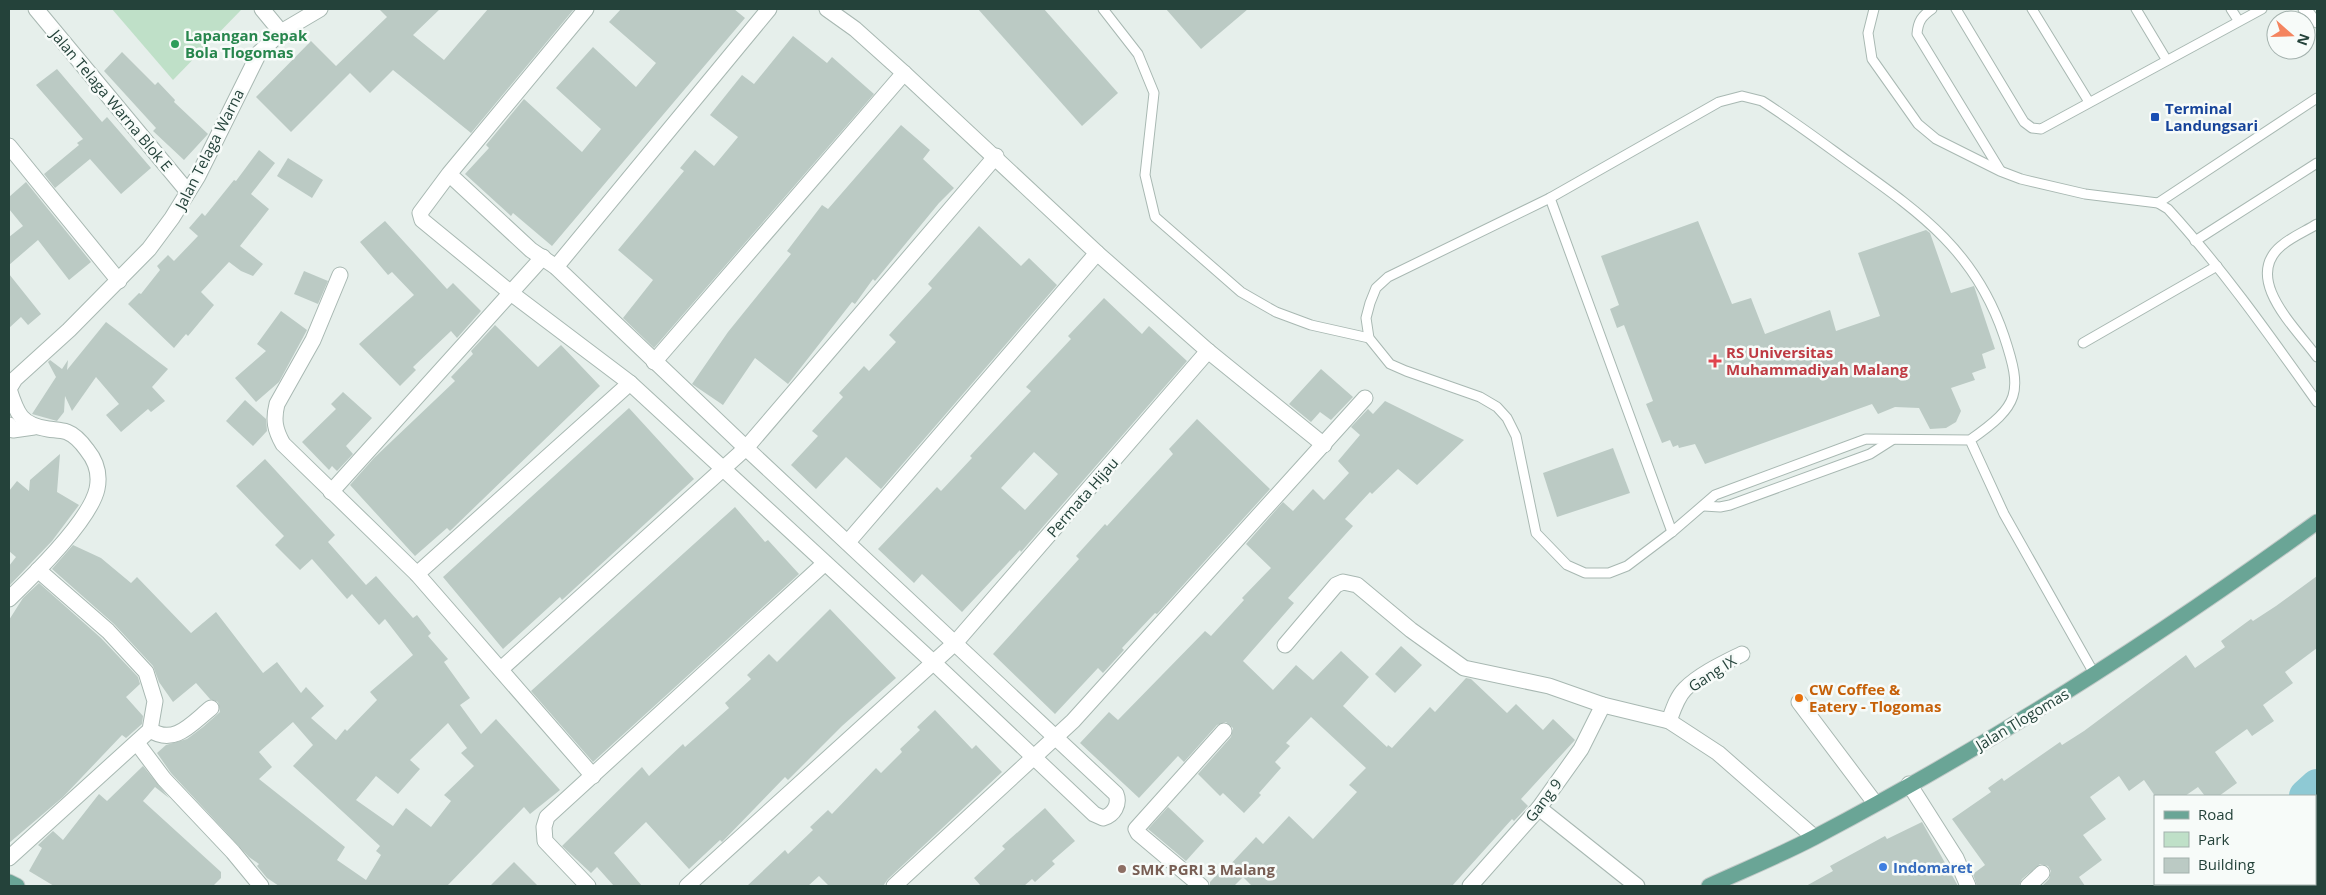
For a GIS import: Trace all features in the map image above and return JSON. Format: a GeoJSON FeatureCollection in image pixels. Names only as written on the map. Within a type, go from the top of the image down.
{"type":"FeatureCollection","features":[{"type":"Feature","properties":{"kind":"main road","name":"Jalan Tlogomas"},"geometry":{"type":"LineString","coordinates":[[1709,886],[1814,837],[1909,784],[2095,675],[2237,580],[2317,522]]}},
{"type":"Feature","properties":{"kind":"main road"},"geometry":{"type":"LineString","coordinates":[[9,882],[18,886]]}},
{"type":"Feature","properties":{"kind":"street","name":"Jalan Telaga Warna Blok E"},"geometry":{"type":"LineString","coordinates":[[36,9],[188,192]]}},
{"type":"Feature","properties":{"kind":"street"},"geometry":{"type":"LineString","coordinates":[[262,9],[281,32]]}},
{"type":"Feature","properties":{"kind":"street","name":"Jalan Telaga Warna"},"geometry":{"type":"LineString","coordinates":[[10,383],[35,363],[119,280],[162,234],[216,141],[250,68],[259,53],[281,32],[320,9]]}},
{"type":"Feature","properties":{"kind":"street"},"geometry":{"type":"LineString","coordinates":[[449,174],[532,250],[556,267],[654,362],[956,642],[1116,794],[1118,802],[1113,811],[1103,818],[1094,814],[934,663],[630,383],[511,294],[422,220],[420,213],[424,206],[449,174],[586,9]]}},
{"type":"Feature","properties":{"kind":"street"},"geometry":{"type":"LineString","coordinates":[[556,267],[769,9]]}},
{"type":"Feature","properties":{"kind":"street"},"geometry":{"type":"LineString","coordinates":[[827,9],[855,29],[996,156],[1097,253],[1208,351],[1324,445]]}},
{"type":"Feature","properties":{"kind":"street"},"geometry":{"type":"LineString","coordinates":[[654,362],[904,73]]}},
{"type":"Feature","properties":{"kind":"street"},"geometry":{"type":"LineString","coordinates":[[9,146],[119,280]]}},
{"type":"Feature","properties":{"kind":"street"},"geometry":{"type":"LineString","coordinates":[[500,669],[725,469],[746,448],[996,156]]}},
{"type":"Feature","properties":{"kind":"street"},"geometry":{"type":"LineString","coordinates":[[848,542],[1097,253]]}},
{"type":"Feature","properties":{"kind":"street"},"geometry":{"type":"LineString","coordinates":[[331,492],[543,257]]}},
{"type":"Feature","properties":{"kind":"street"},"geometry":{"type":"LineString","coordinates":[[340,275],[313,340],[277,404],[274,426],[283,444],[417,574],[592,776]]}},
{"type":"Feature","properties":{"kind":"street","name":"Permata Hijau"},"geometry":{"type":"LineString","coordinates":[[687,886],[956,642],[1208,351]]}},
{"type":"Feature","properties":{"kind":"street"},"geometry":{"type":"LineString","coordinates":[[10,383],[14,403],[24,422],[34,427]]}},
{"type":"Feature","properties":{"kind":"street"},"geometry":{"type":"LineString","coordinates":[[417,574],[630,383]]}},
{"type":"Feature","properties":{"kind":"street"},"geometry":{"type":"LineString","coordinates":[[894,886],[1056,738],[1365,398]]}},
{"type":"Feature","properties":{"kind":"street"},"geometry":{"type":"LineString","coordinates":[[9,599],[38,570],[90,505],[98,487],[98,476],[94,460],[78,440],[67,432],[34,427],[10,428]]}},
{"type":"Feature","properties":{"kind":"street"},"geometry":{"type":"LineString","coordinates":[[588,886],[545,841],[544,827],[548,817],[825,564]]}},
{"type":"Feature","properties":{"kind":"street"},"geometry":{"type":"LineString","coordinates":[[9,858],[150,730],[155,701],[146,672],[108,632],[38,570]]}},
{"type":"Feature","properties":{"kind":"street"},"geometry":{"type":"LineString","coordinates":[[1285,645],[1336,585],[1349,582],[1357,586],[1411,630],[1464,668],[1549,686],[1603,705],[1669,720],[1718,753],[1814,837]]}},
{"type":"Feature","properties":{"kind":"street","name":"Gang IX"},"geometry":{"type":"LineString","coordinates":[[1669,720],[1685,689],[1742,654]]}},
{"type":"Feature","properties":{"kind":"street"},"geometry":{"type":"LineString","coordinates":[[1799,702],[1876,803]]}},
{"type":"Feature","properties":{"kind":"street","name":"Gang 9"},"geometry":{"type":"LineString","coordinates":[[1470,886],[1539,808],[1581,749],[1603,705]]}},
{"type":"Feature","properties":{"kind":"street"},"geometry":{"type":"LineString","coordinates":[[150,730],[163,736],[172,737],[180,734],[211,708]]}},
{"type":"Feature","properties":{"kind":"street"},"geometry":{"type":"LineString","coordinates":[[1201,886],[1138,833],[1136,829],[1224,731]]}},
{"type":"Feature","properties":{"kind":"street"},"geometry":{"type":"LineString","coordinates":[[137,743],[164,779],[233,852],[261,886]]}},
{"type":"Feature","properties":{"kind":"street"},"geometry":{"type":"LineString","coordinates":[[1909,784],[1956,858],[1968,886]]}},
{"type":"Feature","properties":{"kind":"street"},"geometry":{"type":"LineString","coordinates":[[1539,808],[1637,886]]}},
{"type":"Feature","properties":{"kind":"street"},"geometry":{"type":"LineString","coordinates":[[2028,886],[2042,873]]}},
{"type":"Feature","properties":{"kind":"lane"},"geometry":{"type":"LineString","coordinates":[[1103,9],[1138,54],[1154,93],[1145,175],[1155,217],[1241,292],[1276,312],[1311,325],[1369,338]]}},
{"type":"Feature","properties":{"kind":"lane"},"geometry":{"type":"LineString","coordinates":[[1874,9],[1868,33],[1872,59],[1918,124],[1936,139],[2000,171],[2021,179],[2085,194],[2158,203],[2168,209],[2217,266],[2317,402]]}},
{"type":"Feature","properties":{"kind":"lane"},"geometry":{"type":"LineString","coordinates":[[1932,9],[1924,14],[1918,23],[1917,34],[2000,171]]}},
{"type":"Feature","properties":{"kind":"lane"},"geometry":{"type":"LineString","coordinates":[[1956,9],[2024,122],[2032,128],[2041,129],[2166,59],[2262,9]]}},
{"type":"Feature","properties":{"kind":"lane"},"geometry":{"type":"LineString","coordinates":[[2032,9],[2089,102]]}},
{"type":"Feature","properties":{"kind":"lane"},"geometry":{"type":"LineString","coordinates":[[2136,9],[2166,59]]}},
{"type":"Feature","properties":{"kind":"lane"},"geometry":{"type":"LineString","coordinates":[[2231,9],[2238,20]]}},
{"type":"Feature","properties":{"kind":"lane"},"geometry":{"type":"LineString","coordinates":[[1742,96],[1762,100],[1918,211],[1970,266],[1994,306],[2014,368],[2016,380],[2013,395],[2007,408],[1995,423],[1970,440],[1892,440],[1876,437],[1866,439],[1715,495],[1672,532],[1627,566],[1609,573],[1585,573],[1568,565],[1536,533],[1516,436],[1507,418],[1497,406],[1480,397],[1406,372],[1390,364],[1369,338],[1366,318],[1370,303],[1376,288],[1388,277],[1550,198],[1719,102],[1742,96]]}},
{"type":"Feature","properties":{"kind":"lane"},"geometry":{"type":"LineString","coordinates":[[2158,203],[2317,98]]}},
{"type":"Feature","properties":{"kind":"lane"},"geometry":{"type":"LineString","coordinates":[[2195,240],[2317,163]]}},
{"type":"Feature","properties":{"kind":"lane"},"geometry":{"type":"LineString","coordinates":[[1550,198],[1672,532]]}},
{"type":"Feature","properties":{"kind":"lane"},"geometry":{"type":"LineString","coordinates":[[2317,224],[2280,246],[2268,266],[2266,275],[2271,295],[2317,357]]}},
{"type":"Feature","properties":{"kind":"lane"},"geometry":{"type":"LineString","coordinates":[[2083,343],[2217,266]]}},
{"type":"Feature","properties":{"kind":"lane"},"geometry":{"type":"LineString","coordinates":[[1704,506],[1720,507],[1730,505],[1870,454],[1892,440]]}},
{"type":"Feature","properties":{"kind":"lane"},"geometry":{"type":"LineString","coordinates":[[1970,440],[2004,514],[2095,675]]}},
{"type":"Feature","properties":{"kind":"green space","name":"Lapangan Sepak Bola Tlogomas"},"geometry":{"type":"Polygon","coordinates":[[[112,9],[242,9],[173,80],[112,9]]]}},
{"type":"Feature","properties":{"kind":"green space"},"geometry":{"type":"Polygon","coordinates":[[[2317,826],[2317,886],[2287,886],[2316,885],[2317,826]]]}},
{"type":"Feature","properties":{"kind":"building"},"geometry":{"type":"Polygon","coordinates":[[[379,9],[440,9],[413,35],[444,60],[488,9],[574,9],[471,133],[393,70],[370,93],[350,73],[291,132],[256,97],[311,41],[336,66],[387,17],[379,9]]]}},
{"type":"Feature","properties":{"kind":"building"},"geometry":{"type":"Polygon","coordinates":[[[621,9],[734,9],[745,18],[552,246],[513,213],[511,216],[465,174],[489,148],[486,145],[524,99],[582,152],[601,129],[556,88],[593,47],[636,87],[656,63],[609,22],[621,9]]]}},
{"type":"Feature","properties":{"kind":"building"},"geometry":{"type":"Polygon","coordinates":[[[978,9],[1044,9],[1118,93],[1082,126],[978,9]]]}},
{"type":"Feature","properties":{"kind":"building"},"geometry":{"type":"Polygon","coordinates":[[[1166,9],[1248,9],[1201,49],[1166,9]]]}},
{"type":"Feature","properties":{"kind":"building"},"geometry":{"type":"Polygon","coordinates":[[[793,36],[827,63],[832,57],[874,94],[654,348],[623,318],[653,280],[618,250],[684,171],[680,168],[695,150],[714,166],[738,137],[710,115],[742,75],[754,84],[793,36]]]}},
{"type":"Feature","properties":{"kind":"building"},"geometry":{"type":"Polygon","coordinates":[[[122,52],[155,85],[158,82],[175,100],[174,102],[208,134],[184,160],[153,131],[156,128],[104,71],[122,52]]]}},
{"type":"Feature","properties":{"kind":"building"},"geometry":{"type":"Polygon","coordinates":[[[57,69],[102,122],[107,117],[151,168],[121,194],[90,159],[55,188],[44,174],[79,145],[77,143],[83,139],[36,85],[57,69]]]}},
{"type":"Feature","properties":{"kind":"building"},"geometry":{"type":"Polygon","coordinates":[[[901,125],[930,150],[923,159],[954,188],[939,203],[875,281],[873,279],[855,304],[852,302],[788,384],[755,358],[723,405],[692,384],[728,332],[791,254],[787,251],[822,205],[828,209],[901,125]]]}},
{"type":"Feature","properties":{"kind":"building"},"geometry":{"type":"Polygon","coordinates":[[[259,150],[275,163],[251,194],[269,209],[240,246],[263,264],[253,276],[241,271],[229,262],[201,292],[214,305],[188,336],[186,334],[174,348],[128,304],[139,293],[141,294],[160,270],[157,266],[168,255],[174,261],[198,236],[189,228],[202,213],[205,216],[234,180],[236,181],[259,150]]]}},
{"type":"Feature","properties":{"kind":"building"},"geometry":{"type":"Polygon","coordinates":[[[288,158],[323,180],[312,198],[277,176],[288,158]]]}},
{"type":"Feature","properties":{"kind":"building"},"geometry":{"type":"Polygon","coordinates":[[[26,182],[91,262],[69,280],[38,240],[9,265],[9,237],[23,226],[9,209],[9,197],[26,182]]]}},
{"type":"Feature","properties":{"kind":"building"},"geometry":{"type":"Polygon","coordinates":[[[385,221],[447,289],[453,283],[481,311],[457,338],[451,331],[413,367],[416,370],[400,386],[359,344],[414,295],[392,272],[388,275],[360,242],[385,221]]]}},
{"type":"Feature","properties":{"kind":"building"},"geometry":{"type":"Polygon","coordinates":[[[1698,221],[1732,304],[1751,298],[1765,334],[1830,310],[1836,331],[1880,316],[1858,253],[1926,230],[1930,233],[1951,293],[1974,286],[1995,349],[1982,354],[1986,368],[1972,373],[1975,380],[1951,388],[1961,411],[1956,422],[1946,428],[1930,429],[1919,408],[1895,407],[1878,414],[1872,404],[1705,464],[1695,444],[1679,448],[1678,445],[1673,447],[1670,440],[1662,443],[1646,404],[1653,401],[1624,325],[1617,328],[1610,309],[1619,305],[1601,256],[1698,221]]]}},
{"type":"Feature","properties":{"kind":"building"},"geometry":{"type":"Polygon","coordinates":[[[979,226],[1021,266],[1029,258],[1057,285],[881,489],[846,457],[816,489],[791,465],[818,436],[812,431],[843,397],[839,393],[864,366],[869,371],[896,342],[889,335],[932,288],[928,284],[979,226]]]}},
{"type":"Feature","properties":{"kind":"building"},"geometry":{"type":"Polygon","coordinates":[[[304,271],[328,281],[318,304],[294,294],[304,271]]]}},
{"type":"Feature","properties":{"kind":"building"},"geometry":{"type":"Polygon","coordinates":[[[9,274],[41,314],[28,325],[21,317],[9,328],[9,274]]]}},
{"type":"Feature","properties":{"kind":"building"},"geometry":{"type":"Polygon","coordinates":[[[1104,298],[1142,334],[1149,326],[1187,361],[1021,552],[1020,550],[962,612],[922,574],[914,583],[878,549],[937,487],[941,491],[972,458],[970,456],[1031,391],[1026,387],[1071,339],[1068,336],[1104,298]],[[1034,452],[1001,488],[1025,510],[1058,474],[1034,452]]]}},
{"type":"Feature","properties":{"kind":"building"},"geometry":{"type":"Polygon","coordinates":[[[281,311],[307,330],[279,382],[256,402],[235,378],[266,351],[257,344],[281,311]]]}},
{"type":"Feature","properties":{"kind":"building"},"geometry":{"type":"Polygon","coordinates":[[[106,322],[168,369],[152,387],[165,401],[151,412],[148,409],[121,432],[106,415],[119,404],[96,377],[72,411],[65,396],[64,412],[57,421],[32,414],[56,377],[48,362],[50,360],[62,369],[68,360],[67,370],[106,322]]]}},
{"type":"Feature","properties":{"kind":"building"},"geometry":{"type":"Polygon","coordinates":[[[495,325],[538,367],[561,345],[600,386],[450,531],[447,528],[415,556],[350,485],[374,458],[455,381],[451,377],[473,354],[471,351],[495,325]]]}},
{"type":"Feature","properties":{"kind":"building"},"geometry":{"type":"Polygon","coordinates":[[[1321,369],[1353,397],[1331,420],[1320,412],[1311,422],[1289,404],[1321,369]]]}},
{"type":"Feature","properties":{"kind":"building"},"geometry":{"type":"Polygon","coordinates":[[[343,392],[372,418],[346,446],[353,454],[337,471],[332,466],[329,470],[302,442],[336,409],[331,404],[343,392]]]}},
{"type":"Feature","properties":{"kind":"building"},"geometry":{"type":"Polygon","coordinates":[[[245,400],[266,419],[267,431],[253,446],[226,421],[245,400]]]}},
{"type":"Feature","properties":{"kind":"building"},"geometry":{"type":"Polygon","coordinates":[[[1385,401],[1464,440],[1417,485],[1398,469],[1372,494],[1370,492],[1345,519],[1353,526],[1288,598],[1294,603],[1243,661],[1273,690],[1296,665],[1313,680],[1341,651],[1369,677],[1343,706],[1387,747],[1388,745],[1392,748],[1430,707],[1435,712],[1466,678],[1471,679],[1507,713],[1516,704],[1543,730],[1553,719],[1575,740],[1521,799],[1528,806],[1514,821],[1512,819],[1452,886],[1252,886],[1243,877],[1234,886],[1210,886],[1210,882],[1225,866],[1227,868],[1256,837],[1263,844],[1289,816],[1313,839],[1357,792],[1349,785],[1366,768],[1311,717],[1286,743],[1290,746],[1275,762],[1281,768],[1259,793],[1261,795],[1244,813],[1223,793],[1220,796],[1198,774],[1231,737],[1233,728],[1226,722],[1217,725],[1184,762],[1178,756],[1139,798],[1080,743],[1109,712],[1118,720],[1205,631],[1211,636],[1244,600],[1242,598],[1271,568],[1246,544],[1283,502],[1293,511],[1313,489],[1324,500],[1349,473],[1338,461],[1360,435],[1351,427],[1368,409],[1373,414],[1385,401]]]}},
{"type":"Feature","properties":{"kind":"building"},"geometry":{"type":"Polygon","coordinates":[[[629,408],[694,479],[562,600],[560,597],[503,649],[443,577],[629,408]]]}},
{"type":"Feature","properties":{"kind":"building"},"geometry":{"type":"Polygon","coordinates":[[[1197,419],[1270,489],[1157,614],[1155,613],[1122,648],[1124,650],[1103,673],[1098,668],[1055,714],[993,654],[1079,559],[1076,556],[1105,524],[1107,526],[1173,454],[1169,449],[1197,419]]]}},
{"type":"Feature","properties":{"kind":"building"},"geometry":{"type":"Polygon","coordinates":[[[1613,448],[1630,493],[1557,517],[1543,473],[1613,448]]]}},
{"type":"Feature","properties":{"kind":"building"},"geometry":{"type":"Polygon","coordinates":[[[60,454],[57,492],[79,505],[52,541],[9,586],[9,566],[16,557],[9,551],[9,491],[17,481],[29,491],[30,480],[60,454]]]}},
{"type":"Feature","properties":{"kind":"building"},"geometry":{"type":"Polygon","coordinates":[[[265,459],[335,535],[328,542],[366,585],[376,576],[413,618],[417,615],[431,633],[428,636],[448,659],[444,662],[470,698],[460,705],[481,734],[496,719],[560,790],[530,814],[524,807],[447,886],[279,886],[267,878],[257,866],[259,864],[249,857],[171,773],[157,753],[166,745],[187,739],[203,727],[220,712],[218,702],[210,699],[196,683],[173,702],[159,682],[153,666],[114,624],[52,569],[73,545],[101,558],[131,583],[137,577],[191,633],[216,612],[263,673],[277,662],[301,693],[306,687],[324,706],[311,718],[336,740],[345,729],[347,731],[377,700],[370,692],[413,655],[385,619],[379,625],[352,594],[347,599],[312,559],[300,570],[275,545],[284,536],[236,486],[265,459]],[[293,722],[259,752],[272,767],[259,779],[345,847],[337,860],[366,880],[381,855],[376,851],[380,846],[293,766],[313,745],[293,722]],[[448,723],[410,760],[420,769],[398,794],[376,776],[356,800],[393,826],[406,808],[431,827],[451,801],[444,795],[474,766],[461,753],[467,748],[448,723]]]}},
{"type":"Feature","properties":{"kind":"building"},"geometry":{"type":"Polygon","coordinates":[[[735,507],[765,542],[768,540],[799,574],[593,762],[531,691],[735,507]]]}},
{"type":"Feature","properties":{"kind":"building"},"geometry":{"type":"Polygon","coordinates":[[[2317,576],[2317,648],[2285,672],[2293,683],[2263,705],[2274,721],[2252,736],[2247,729],[2215,752],[2237,783],[2220,795],[2204,795],[2198,787],[2186,795],[2154,795],[2144,780],[2129,791],[2119,776],[2090,797],[2106,819],[2083,835],[2102,860],[2079,877],[2085,886],[2042,886],[2049,879],[2051,871],[2048,866],[2040,864],[2022,879],[2019,886],[1977,886],[1973,874],[1985,865],[1952,819],[1991,792],[1988,788],[2002,778],[2004,781],[2060,742],[2062,745],[2084,731],[2186,655],[2195,668],[2225,647],[2221,641],[2251,619],[2253,621],[2317,576]]]}},
{"type":"Feature","properties":{"kind":"building"},"geometry":{"type":"Polygon","coordinates":[[[39,583],[101,638],[138,677],[140,684],[126,697],[143,716],[142,724],[126,738],[122,735],[63,797],[9,843],[9,620],[23,598],[39,583]]]}},
{"type":"Feature","properties":{"kind":"building"},"geometry":{"type":"Polygon","coordinates":[[[830,609],[896,678],[842,726],[788,780],[785,777],[722,842],[720,840],[689,869],[646,822],[614,853],[642,886],[614,886],[597,867],[591,873],[562,846],[642,767],[649,776],[683,744],[685,747],[729,708],[725,703],[751,679],[747,675],[769,654],[777,662],[830,609]]]}},
{"type":"Feature","properties":{"kind":"building"},"geometry":{"type":"Polygon","coordinates":[[[1401,646],[1422,665],[1395,693],[1375,674],[1401,646]]]}},
{"type":"Feature","properties":{"kind":"building"},"geometry":{"type":"Polygon","coordinates":[[[935,710],[972,749],[976,745],[1002,772],[888,879],[883,886],[829,886],[819,876],[808,886],[747,886],[785,850],[788,854],[813,830],[810,827],[828,810],[832,814],[876,768],[881,773],[902,752],[900,749],[920,730],[917,727],[935,710]]]}},
{"type":"Feature","properties":{"kind":"building"},"geometry":{"type":"Polygon","coordinates":[[[143,766],[169,798],[155,787],[143,801],[221,872],[221,878],[213,886],[54,886],[29,871],[42,848],[38,845],[53,831],[63,840],[99,794],[107,801],[143,766]]]}},
{"type":"Feature","properties":{"kind":"building"},"geometry":{"type":"Polygon","coordinates":[[[1168,807],[1204,841],[1186,861],[1148,829],[1168,807]]]}},
{"type":"Feature","properties":{"kind":"building"},"geometry":{"type":"Polygon","coordinates":[[[1045,808],[1075,841],[1052,861],[1055,864],[1035,882],[1032,879],[1024,886],[981,886],[974,878],[1005,849],[1002,846],[1045,808]]]}},
{"type":"Feature","properties":{"kind":"building"},"geometry":{"type":"Polygon","coordinates":[[[1922,822],[1958,886],[1806,886],[1833,871],[1830,866],[1885,836],[1887,839],[1922,822]]]}},
{"type":"Feature","properties":{"kind":"building"},"geometry":{"type":"Polygon","coordinates":[[[514,862],[538,886],[490,886],[514,862]]]}},
{"type":"Feature","properties":{"kind":"waterway"},"geometry":{"type":"LineString","coordinates":[[2307,795],[2317,786]]}},
{"type":"Feature","properties":{"kind":"place","name":"Lapangan Sepak Bola Tlogomas"},"geometry":{"type":"Point","coordinates":[175,44]}},
{"type":"Feature","properties":{"kind":"place","name":"Terminal Landungsari"},"geometry":{"type":"Point","coordinates":[2155,117]}},
{"type":"Feature","properties":{"kind":"place","name":"RS Universitas Muhammadiyah Malang"},"geometry":{"type":"Point","coordinates":[1715,361]}},
{"type":"Feature","properties":{"kind":"place","name":"CW Coffee & Eatery - Tlogomas"},"geometry":{"type":"Point","coordinates":[1799,698]}},
{"type":"Feature","properties":{"kind":"place","name":"Indomaret"},"geometry":{"type":"Point","coordinates":[1883,867]}},
{"type":"Feature","properties":{"kind":"place","name":"SMK PGRI 3 Malang"},"geometry":{"type":"Point","coordinates":[1122,869]}}]}
